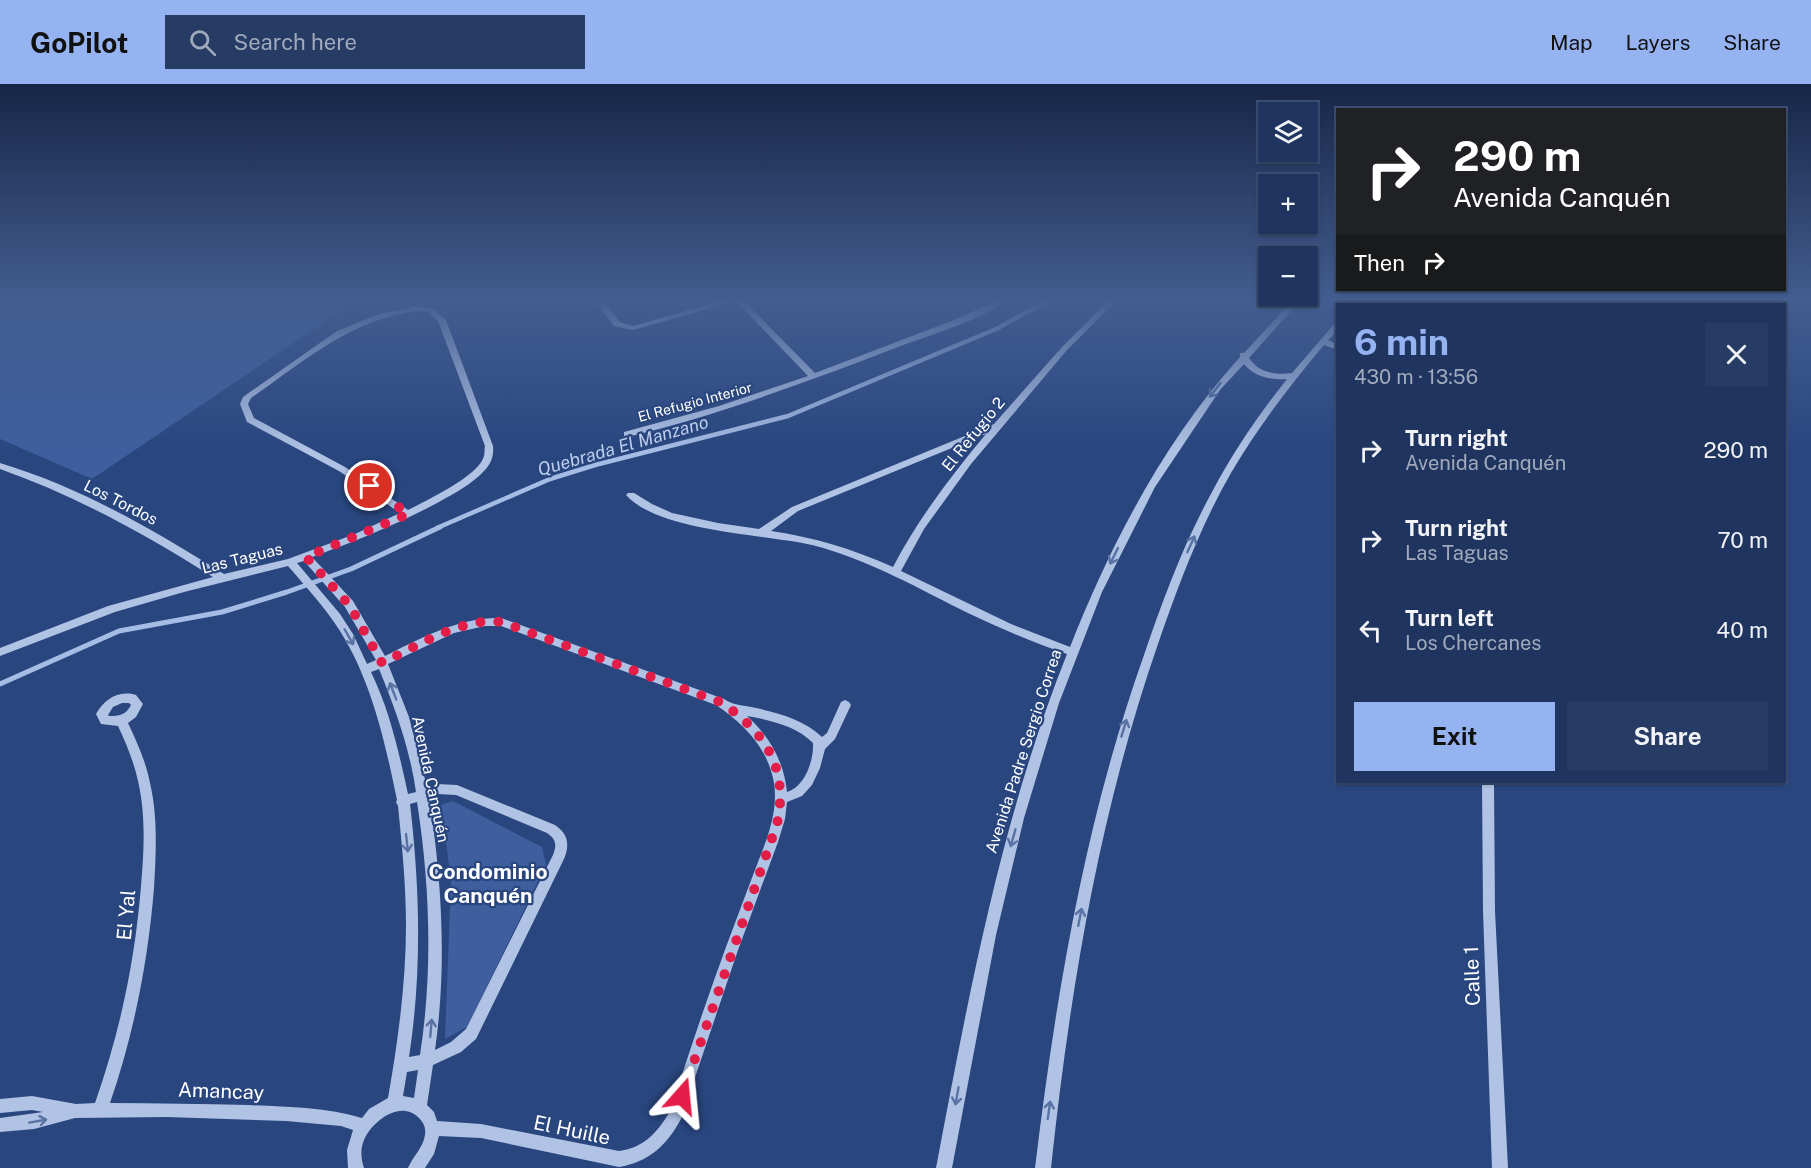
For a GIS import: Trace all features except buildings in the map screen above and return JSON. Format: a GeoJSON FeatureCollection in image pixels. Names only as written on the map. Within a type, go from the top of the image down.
{"type":"FeatureCollection","features":[{"type":"Feature","properties":{"kind":"street","name":"Las Taguas"},"geometry":{"type":"LineString","coordinates":[[314,351],[247,397],[244,404],[250,420],[342,469],[408,514]]}},
{"type":"Feature","properties":{"kind":"street","name":"Las Taguas"},"geometry":{"type":"LineString","coordinates":[[2,648],[112,609],[306,557],[408,514],[471,478],[486,462],[490,451],[453,351]]}},
{"type":"Feature","properties":{"kind":"street"},"geometry":{"type":"LineString","coordinates":[[788,351],[814,377]]}},
{"type":"Feature","properties":{"kind":"street","name":"El Refugio Interior"},"geometry":{"type":"LineString","coordinates":[[627,434],[735,406],[882,351]]}},
{"type":"Feature","properties":{"kind":"street","name":"El Refugio 2"},"geometry":{"type":"LineString","coordinates":[[895,572],[924,520],[998,426],[1064,351]]}},
{"type":"Feature","properties":{"kind":"street","name":"Avenida Padre Sergio Correa"},"geometry":{"type":"LineString","coordinates":[[944,1168],[977,986],[997,897],[1038,753],[1073,652],[1110,564],[1163,464],[1194,418],[1247,351]]}},
{"type":"Feature","properties":{"kind":"street"},"geometry":{"type":"LineString","coordinates":[[1043,1168],[1071,958],[1105,800],[1134,695],[1174,586],[1207,509],[1242,447],[1294,375],[1315,351]]}},
{"type":"Feature","properties":{"kind":"street"},"geometry":{"type":"LineString","coordinates":[[1243,355],[1251,367],[1262,374],[1281,377],[1294,375]]}},
{"type":"Feature","properties":{"kind":"street"},"geometry":{"type":"LineString","coordinates":[[762,532],[795,509],[998,426]]}},
{"type":"Feature","properties":{"kind":"street","name":"Los Tordos"},"geometry":{"type":"LineString","coordinates":[[0,466],[29,476],[118,515],[222,578]]}},
{"type":"Feature","properties":{"kind":"street"},"geometry":{"type":"LineString","coordinates":[[631,495],[641,503],[675,516],[833,548],[895,572],[1032,639],[1073,652]]}},
{"type":"Feature","properties":{"kind":"street","name":"Avenida Canquén"},"geometry":{"type":"LineString","coordinates":[[306,557],[332,584],[355,614],[382,663],[402,715],[421,794],[430,844],[435,931],[428,1061],[420,1106]]}},
{"type":"Feature","properties":{"kind":"street","name":"Avenida Canquén"},"geometry":{"type":"LineString","coordinates":[[290,562],[348,635],[366,670],[387,728],[402,802],[409,864],[412,940],[402,1066],[395,1103]]}},
{"type":"Feature","properties":{"kind":"street","name":"El Huille"},"geometry":{"type":"LineString","coordinates":[[366,670],[464,626],[494,621],[706,696],[730,709],[749,724],[767,747],[778,774],[781,798],[772,841],[676,1113],[655,1144],[635,1157],[618,1159],[481,1131],[432,1128]]}},
{"type":"Feature","properties":{"kind":"street"},"geometry":{"type":"LineString","coordinates":[[781,798],[802,790],[820,746],[831,736],[845,705]]}},
{"type":"Feature","properties":{"kind":"street","name":"El Huille"},"geometry":{"type":"LineString","coordinates":[[730,709],[753,712],[808,732],[816,737],[820,746]]}},
{"type":"Feature","properties":{"kind":"street","name":"El Yal"},"geometry":{"type":"LineString","coordinates":[[100,1111],[123,1039],[141,960],[149,859],[146,790],[136,754],[121,721]]}},
{"type":"Feature","properties":{"kind":"street","name":"Calle 1"},"geometry":{"type":"LineString","coordinates":[[1488,783],[1489,911],[1500,1168]]}},
{"type":"Feature","properties":{"kind":"street"},"geometry":{"type":"LineString","coordinates":[[402,802],[437,789],[465,791],[551,829],[560,835],[562,845],[471,1034],[458,1047],[428,1061],[402,1066]]}},
{"type":"Feature","properties":{"kind":"street","name":"Amancay"},"geometry":{"type":"LineString","coordinates":[[0,1106],[32,1103],[76,1111],[210,1111],[286,1114],[341,1119],[364,1126]]}},
{"type":"Feature","properties":{"kind":"street"},"geometry":{"type":"LineString","coordinates":[[356,1168],[355,1144],[364,1126],[378,1112],[395,1103],[412,1103],[420,1106],[426,1112],[432,1128],[430,1146],[416,1168]]}},
{"type":"Feature","properties":{"kind":"street","name":"Amancay"},"geometry":{"type":"LineString","coordinates":[[0,1125],[34,1122],[76,1111]]}},
{"type":"Feature","properties":{"kind":"shaded area"},"geometry":{"type":"Polygon","coordinates":[[[0,351],[282,351],[92,479],[0,439],[0,351]]]}},
{"type":"Feature","properties":{"kind":"shaded area"},"geometry":{"type":"Polygon","coordinates":[[[453,801],[542,847],[546,865],[467,1027],[445,1039],[451,880],[441,805],[453,801]]]}},
{"type":"Feature","properties":{"kind":"waterway","name":"Quebrada El Manzano"},"geometry":{"type":"LineString","coordinates":[[437,528],[550,479],[595,465],[788,416],[944,351]]}},
{"type":"Feature","properties":{"kind":"waterway","name":"Quebrada El Manzano"},"geometry":{"type":"LineString","coordinates":[[0,684],[119,631],[222,612],[287,592],[351,569],[440,527]]}},
{"type":"Feature","properties":{"kind":"district","name":"Condominio Canquén"},"geometry":{"type":"Point","coordinates":[488,884]}},
{"type":"Feature","properties":{"kind":"route"},"geometry":{"type":"LineString","coordinates":[[370,486],[408,514],[306,557],[350,606],[382,663],[471,623],[501,622],[720,702],[749,724],[767,747],[775,762],[781,786],[777,824],[682,1096]]}}]}
